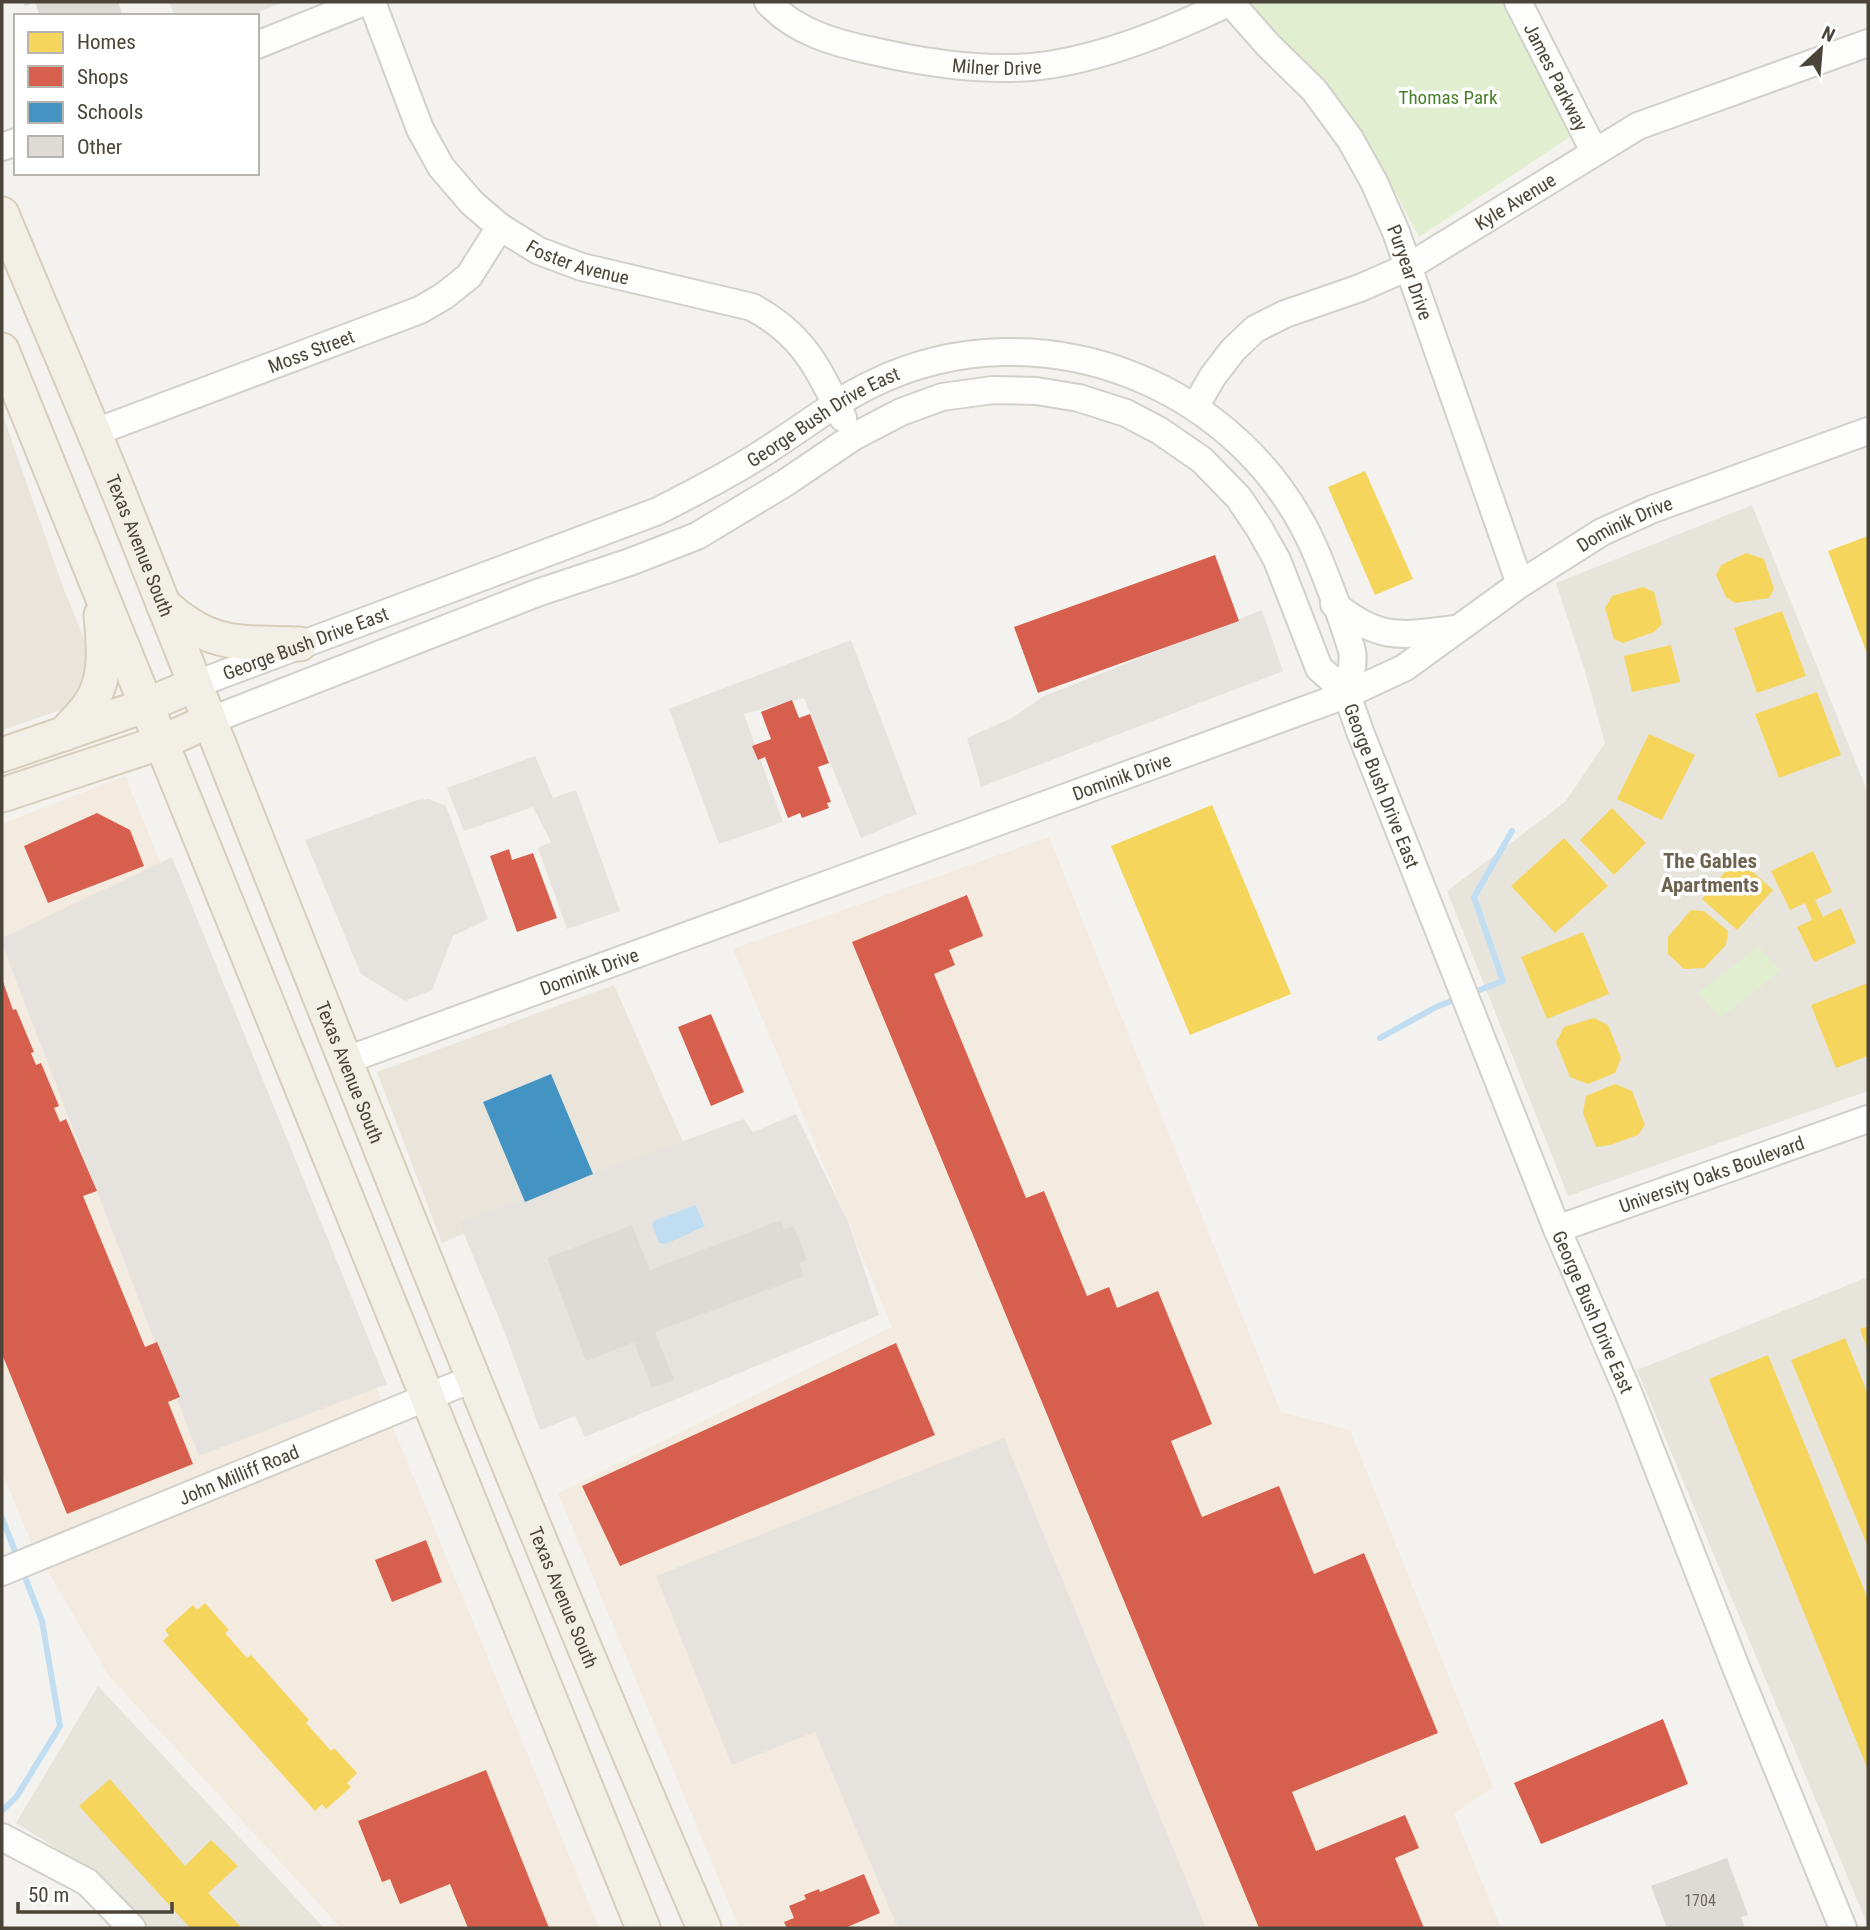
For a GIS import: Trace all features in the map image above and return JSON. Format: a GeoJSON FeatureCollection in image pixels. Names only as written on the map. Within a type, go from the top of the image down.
{"type":"FeatureCollection","features":[{"type":"Feature","properties":{"kind":"main road","name":"Texas Avenue South"},"geometry":{"type":"LineString","coordinates":[[2,214],[576,1630],[704,1928]]}},
{"type":"Feature","properties":{"kind":"main road"},"geometry":{"type":"LineString","coordinates":[[2,350],[643,1928]]}},
{"type":"Feature","properties":{"kind":"main road"},"geometry":{"type":"LineString","coordinates":[[64,733],[89,704],[98,688],[103,643],[100,595]]}},
{"type":"Feature","properties":{"kind":"main road"},"geometry":{"type":"LineString","coordinates":[[162,604],[181,621],[215,638],[300,644]]}},
{"type":"Feature","properties":{"kind":"main road","name":"George Bush Drive East"},"geometry":{"type":"LineString","coordinates":[[2,755],[147,705],[194,685]]}},
{"type":"Feature","properties":{"kind":"main road","name":"George Bush Drive East"},"geometry":{"type":"LineString","coordinates":[[2,795],[162,742],[209,721]]}},
{"type":"Feature","properties":{"kind":"street"},"geometry":{"type":"LineString","coordinates":[[259,44],[364,2]]}},
{"type":"Feature","properties":{"kind":"street","name":"Foster Avenue"},"geometry":{"type":"LineString","coordinates":[[372,2],[420,129],[441,167],[472,203],[500,227],[539,251],[582,267],[752,307],[776,319],[798,340],[853,437]]}},
{"type":"Feature","properties":{"kind":"street","name":"Milner Drive"},"geometry":{"type":"LineString","coordinates":[[768,2],[810,33],[840,44],[896,57],[985,67],[1033,67],[1080,58],[1138,40],[1230,2]]}},
{"type":"Feature","properties":{"kind":"street","name":"Puryear Drive"},"geometry":{"type":"LineString","coordinates":[[1230,2],[1268,45],[1314,90],[1350,139],[1374,182],[1408,267],[1520,584]]}},
{"type":"Feature","properties":{"kind":"street","name":"James Parkway"},"geometry":{"type":"LineString","coordinates":[[1518,2],[1594,151]]}},
{"type":"Feature","properties":{"kind":"street","name":"Kyle Avenue"},"geometry":{"type":"LineString","coordinates":[[1195,407],[1213,376],[1233,350],[1255,329],[1285,314],[1360,288],[1408,267],[1638,126],[1868,43]]}},
{"type":"Feature","properties":{"kind":"street","name":"Moss Street"},"geometry":{"type":"LineString","coordinates":[[93,433],[420,310],[444,296],[469,276],[500,227]]}},
{"type":"Feature","properties":{"kind":"street","name":"George Bush Drive East"},"geometry":{"type":"LineString","coordinates":[[194,685],[658,511],[777,444],[872,383],[911,368],[958,357],[1010,351],[1066,356],[1123,370],[1195,407],[1262,465],[1291,504],[1317,555],[1353,654],[1348,694],[1359,729],[1557,1229],[1628,1392],[1732,1658],[1843,1928]]}},
{"type":"Feature","properties":{"kind":"street","name":"George Bush Drive East"},"geometry":{"type":"LineString","coordinates":[[209,721],[537,593],[697,536],[785,483],[853,437],[901,412],[942,397],[993,390],[1036,391],[1079,398],[1126,412],[1182,444],[1202,460],[1239,498],[1259,528],[1277,560],[1319,668],[1348,694]]}},
{"type":"Feature","properties":{"kind":"street","name":"Dominik Drive"},"geometry":{"type":"LineString","coordinates":[[344,1061],[1348,694],[1404,668],[1520,584],[1602,532],[1653,509],[1868,430]]}},
{"type":"Feature","properties":{"kind":"street"},"geometry":{"type":"LineString","coordinates":[[1335,604],[1375,631],[1411,635],[1457,629]]}},
{"type":"Feature","properties":{"kind":"street","name":"University Oaks Boulevard"},"geometry":{"type":"LineString","coordinates":[[1557,1229],[1868,1119]]}},
{"type":"Feature","properties":{"kind":"street","name":"John Milliff Road"},"geometry":{"type":"LineString","coordinates":[[5,1571],[474,1378]]}},
{"type":"Feature","properties":{"kind":"street"},"geometry":{"type":"LineString","coordinates":[[2,1837],[87,1882],[132,1928]]}},
{"type":"Feature","properties":{"kind":"shaded area"},"geometry":{"type":"Polygon","coordinates":[[[169,2],[284,2],[253,14],[174,14],[169,2]]]}},
{"type":"Feature","properties":{"kind":"shaded area"},"geometry":{"type":"Polygon","coordinates":[[[2,413],[64,590],[92,657],[92,676],[67,708],[2,730],[2,413]]]}},
{"type":"Feature","properties":{"kind":"shaded area","name":"The Gables Apartments"},"geometry":{"type":"Polygon","coordinates":[[[1752,505],[1868,793],[1868,1091],[1568,1196],[1447,891],[1565,802],[1605,743],[1556,583],[1752,505]]]}},
{"type":"Feature","properties":{"kind":"shaded area"},"geometry":{"type":"Polygon","coordinates":[[[1262,610],[1283,671],[981,787],[967,738],[1012,718],[1044,696],[1262,610]]]}},
{"type":"Feature","properties":{"kind":"shaded area"},"geometry":{"type":"Polygon","coordinates":[[[851,640],[917,814],[861,838],[804,698],[744,714],[783,822],[719,844],[669,709],[851,640]]]}},
{"type":"Feature","properties":{"kind":"shaded area"},"geometry":{"type":"Polygon","coordinates":[[[535,756],[553,798],[576,790],[620,911],[567,929],[538,848],[551,842],[533,807],[464,831],[447,788],[535,756]]]}},
{"type":"Feature","properties":{"kind":"shaded area"},"geometry":{"type":"Polygon","coordinates":[[[125,776],[599,1928],[341,1928],[109,1676],[31,1542],[2,1472],[2,824],[125,776]]]}},
{"type":"Feature","properties":{"kind":"shaded area"},"geometry":{"type":"Polygon","coordinates":[[[429,799],[446,806],[488,919],[453,936],[432,990],[405,1001],[361,974],[305,840],[417,800],[429,799]]]}},
{"type":"Feature","properties":{"kind":"shaded area"},"geometry":{"type":"Polygon","coordinates":[[[1049,837],[1281,1412],[1350,1430],[1493,1787],[1454,1814],[1501,1928],[739,1928],[558,1493],[892,1327],[733,949],[1049,837]]]}},
{"type":"Feature","properties":{"kind":"shaded area"},"geometry":{"type":"Polygon","coordinates":[[[172,857],[387,1384],[199,1456],[2,944],[2,938],[172,857]]]}},
{"type":"Feature","properties":{"kind":"shaded area"},"geometry":{"type":"Polygon","coordinates":[[[614,985],[683,1142],[442,1243],[377,1072],[614,985]]]}},
{"type":"Feature","properties":{"kind":"shaded area"},"geometry":{"type":"Polygon","coordinates":[[[796,1114],[849,1224],[879,1315],[585,1437],[575,1416],[540,1430],[505,1333],[459,1222],[744,1119],[753,1132],[796,1114]]]}},
{"type":"Feature","properties":{"kind":"shaded area"},"geometry":{"type":"Polygon","coordinates":[[[1868,1277],[1868,1926],[1637,1370],[1868,1277]]]}},
{"type":"Feature","properties":{"kind":"shaded area"},"geometry":{"type":"Polygon","coordinates":[[[1004,1438],[1206,1928],[898,1928],[815,1732],[732,1765],[656,1576],[1004,1438]]]}},
{"type":"Feature","properties":{"kind":"shaded area"},"geometry":{"type":"Polygon","coordinates":[[[98,1686],[324,1928],[142,1928],[86,1867],[16,1823],[98,1686]]]}},
{"type":"Feature","properties":{"kind":"green space","name":"Thomas Park"},"geometry":{"type":"Polygon","coordinates":[[[1237,2],[1504,2],[1574,134],[1419,237],[1376,156],[1309,75],[1237,2]]]}},
{"type":"Feature","properties":{"kind":"green space"},"geometry":{"type":"Polygon","coordinates":[[[1758,946],[1781,971],[1720,1018],[1698,993],[1758,946]]]}},
{"type":"Feature","properties":{"kind":"water"},"geometry":{"type":"Polygon","coordinates":[[[695,1205],[705,1226],[666,1244],[659,1243],[652,1224],[654,1221],[695,1205]]]}},
{"type":"Feature","properties":{"kind":"building: Homes"},"geometry":{"type":"Polygon","coordinates":[[[1365,471],[1413,579],[1375,595],[1328,487],[1365,471]]]}},
{"type":"Feature","properties":{"kind":"building: Homes"},"geometry":{"type":"Polygon","coordinates":[[[1868,536],[1868,656],[1828,551],[1868,536]]]}},
{"type":"Feature","properties":{"kind":"building: Homes"},"geometry":{"type":"Polygon","coordinates":[[[1746,553],[1764,559],[1774,589],[1769,598],[1735,603],[1726,597],[1716,575],[1721,565],[1746,553]]]}},
{"type":"Feature","properties":{"kind":"building: Homes"},"geometry":{"type":"Polygon","coordinates":[[[1643,587],[1654,592],[1662,624],[1654,632],[1623,643],[1614,639],[1605,608],[1612,596],[1643,587]]]}},
{"type":"Feature","properties":{"kind":"building: Homes"},"geometry":{"type":"Polygon","coordinates":[[[1782,611],[1806,676],[1757,693],[1734,628],[1782,611]]]}},
{"type":"Feature","properties":{"kind":"building: Homes"},"geometry":{"type":"Polygon","coordinates":[[[1671,645],[1680,682],[1632,692],[1624,656],[1671,645]]]}},
{"type":"Feature","properties":{"kind":"building: Homes"},"geometry":{"type":"Polygon","coordinates":[[[1817,692],[1841,755],[1779,778],[1755,714],[1817,692]]]}},
{"type":"Feature","properties":{"kind":"building: Homes"},"geometry":{"type":"Polygon","coordinates":[[[1649,734],[1695,755],[1662,820],[1617,799],[1649,734]]]}},
{"type":"Feature","properties":{"kind":"building: Homes"},"geometry":{"type":"Polygon","coordinates":[[[1212,805],[1291,994],[1190,1035],[1111,846],[1212,805]]]}},
{"type":"Feature","properties":{"kind":"building: Homes"},"geometry":{"type":"Polygon","coordinates":[[[1612,808],[1646,843],[1614,875],[1580,840],[1612,808]]]}},
{"type":"Feature","properties":{"kind":"building: Homes"},"geometry":{"type":"Polygon","coordinates":[[[1564,838],[1608,886],[1555,933],[1511,886],[1564,838]]]}},
{"type":"Feature","properties":{"kind":"building: Homes"},"geometry":{"type":"Polygon","coordinates":[[[1813,851],[1832,892],[1815,900],[1823,917],[1841,908],[1856,943],[1814,962],[1797,927],[1812,920],[1805,903],[1790,910],[1771,871],[1813,851]]]}},
{"type":"Feature","properties":{"kind":"building: Homes"},"geometry":{"type":"Polygon","coordinates":[[[1737,858],[1773,890],[1737,930],[1702,899],[1737,858]]]}},
{"type":"Feature","properties":{"kind":"building: Homes"},"geometry":{"type":"Polygon","coordinates":[[[1691,910],[1704,911],[1728,931],[1726,945],[1704,968],[1684,969],[1668,954],[1668,937],[1691,910]]]}},
{"type":"Feature","properties":{"kind":"building: Homes"},"geometry":{"type":"Polygon","coordinates":[[[1583,932],[1609,994],[1547,1019],[1521,957],[1583,932]]]}},
{"type":"Feature","properties":{"kind":"building: Homes"},"geometry":{"type":"Polygon","coordinates":[[[1868,983],[1868,1056],[1836,1068],[1811,1005],[1868,983]]]}},
{"type":"Feature","properties":{"kind":"building: Homes"},"geometry":{"type":"Polygon","coordinates":[[[1594,1018],[1608,1025],[1621,1058],[1615,1073],[1588,1084],[1570,1077],[1556,1042],[1564,1027],[1594,1018]]]}},
{"type":"Feature","properties":{"kind":"building: Homes"},"geometry":{"type":"Polygon","coordinates":[[[1615,1084],[1632,1091],[1645,1125],[1638,1135],[1596,1147],[1583,1113],[1586,1096],[1615,1084]]]}},
{"type":"Feature","properties":{"kind":"building: Homes"},"geometry":{"type":"Polygon","coordinates":[[[1868,1326],[1868,1351],[1860,1329],[1868,1326]]]}},
{"type":"Feature","properties":{"kind":"building: Homes"},"geometry":{"type":"Polygon","coordinates":[[[1845,1338],[1868,1394],[1868,1547],[1791,1360],[1845,1338]]]}},
{"type":"Feature","properties":{"kind":"building: Homes"},"geometry":{"type":"Polygon","coordinates":[[[1768,1355],[1868,1599],[1868,1770],[1709,1379],[1768,1355]]]}},
{"type":"Feature","properties":{"kind":"building: Homes"},"geometry":{"type":"Polygon","coordinates":[[[205,1603],[229,1630],[225,1633],[247,1658],[251,1655],[309,1720],[306,1723],[331,1751],[334,1748],[357,1773],[347,1783],[351,1787],[326,1809],[322,1804],[315,1811],[163,1641],[169,1635],[165,1630],[193,1605],[197,1610],[205,1603]]]}},
{"type":"Feature","properties":{"kind":"building: Homes"},"geometry":{"type":"Polygon","coordinates":[[[110,1779],[185,1866],[211,1840],[238,1866],[208,1893],[242,1928],[190,1928],[79,1806],[110,1779]]]}},
{"type":"Feature","properties":{"kind":"building: Shops"},"geometry":{"type":"Polygon","coordinates":[[[1215,555],[1239,621],[1038,693],[1014,627],[1215,555]]]}},
{"type":"Feature","properties":{"kind":"building: Shops"},"geometry":{"type":"Polygon","coordinates":[[[792,700],[799,718],[810,714],[829,763],[818,767],[831,802],[827,803],[829,808],[802,818],[800,813],[788,818],[765,757],[758,760],[752,746],[771,739],[761,712],[792,700]]]}},
{"type":"Feature","properties":{"kind":"building: Shops"},"geometry":{"type":"Polygon","coordinates":[[[97,813],[130,830],[144,866],[48,903],[24,846],[97,813]]]}},
{"type":"Feature","properties":{"kind":"building: Shops"},"geometry":{"type":"Polygon","coordinates":[[[509,849],[512,860],[533,853],[557,918],[517,932],[490,856],[509,849]]]}},
{"type":"Feature","properties":{"kind":"building: Shops"},"geometry":{"type":"Polygon","coordinates":[[[967,895],[983,936],[949,950],[955,965],[934,974],[1026,1198],[1044,1191],[1087,1296],[1109,1287],[1117,1308],[1158,1291],[1212,1424],[1171,1441],[1202,1517],[1279,1486],[1314,1574],[1364,1553],[1438,1733],[1292,1792],[1316,1851],[1405,1815],[1419,1848],[1395,1858],[1424,1928],[1259,1928],[852,942],[967,895]]]}},
{"type":"Feature","properties":{"kind":"building: Shops"},"geometry":{"type":"Polygon","coordinates":[[[2,979],[13,1010],[16,1009],[34,1052],[31,1053],[36,1065],[41,1063],[59,1106],[54,1108],[60,1122],[66,1119],[97,1191],[83,1196],[145,1347],[157,1342],[180,1397],[168,1402],[193,1464],[67,1514],[2,1354],[2,979]]]}},
{"type":"Feature","properties":{"kind":"building: Shops"},"geometry":{"type":"Polygon","coordinates":[[[711,1014],[744,1092],[711,1106],[678,1027],[711,1014]]]}},
{"type":"Feature","properties":{"kind":"building: Shops"},"geometry":{"type":"Polygon","coordinates":[[[896,1343],[935,1435],[620,1566],[582,1486],[896,1343]]]}},
{"type":"Feature","properties":{"kind":"building: Shops"},"geometry":{"type":"Polygon","coordinates":[[[426,1540],[442,1582],[392,1602],[375,1560],[426,1540]]]}},
{"type":"Feature","properties":{"kind":"building: Shops"},"geometry":{"type":"Polygon","coordinates":[[[1663,1719],[1688,1784],[1541,1844],[1514,1783],[1663,1719]]]}},
{"type":"Feature","properties":{"kind":"building: Shops"},"geometry":{"type":"Polygon","coordinates":[[[486,1770],[549,1928],[468,1928],[450,1884],[400,1904],[390,1879],[382,1882],[358,1821],[486,1770]]]}},
{"type":"Feature","properties":{"kind":"building: Shops"},"geometry":{"type":"Polygon","coordinates":[[[864,1874],[880,1913],[845,1928],[787,1928],[784,1922],[794,1918],[789,1906],[806,1899],[804,1895],[819,1889],[820,1892],[864,1874]]]}},
{"type":"Feature","properties":{"kind":"building: Schools"},"geometry":{"type":"Polygon","coordinates":[[[551,1074],[593,1174],[525,1202],[483,1102],[551,1074]]]}},
{"type":"Feature","properties":{"kind":"building: Other"},"geometry":{"type":"Polygon","coordinates":[[[35,2],[118,2],[122,14],[39,14],[35,2]]]}},
{"type":"Feature","properties":{"kind":"building: Other"},"geometry":{"type":"Polygon","coordinates":[[[781,1220],[784,1230],[794,1226],[807,1260],[799,1263],[804,1276],[655,1332],[674,1380],[652,1388],[634,1342],[586,1361],[547,1258],[632,1225],[650,1270],[781,1220]]]}},
{"type":"Feature","properties":{"kind":"building: Other"},"geometry":{"type":"Polygon","coordinates":[[[1727,1858],[1748,1915],[1741,1917],[1745,1928],[1667,1928],[1651,1886],[1727,1858]]]}},
{"type":"Feature","properties":{"kind":"waterway"},"geometry":{"type":"LineString","coordinates":[[1469,994],[1503,981],[1474,897],[1512,831]]}},
{"type":"Feature","properties":{"kind":"waterway"},"geometry":{"type":"LineString","coordinates":[[1380,1038],[1436,1007],[1459,998]]}},
{"type":"Feature","properties":{"kind":"waterway"},"geometry":{"type":"LineString","coordinates":[[2,1518],[18,1559]]}},
{"type":"Feature","properties":{"kind":"waterway"},"geometry":{"type":"LineString","coordinates":[[2,1811],[17,1796],[60,1726],[42,1621],[23,1572]]}},
{"type":"Feature","properties":{"kind":"district","name":"The Gables Apartments"},"geometry":{"type":"Point","coordinates":[1710,873]}}]}
